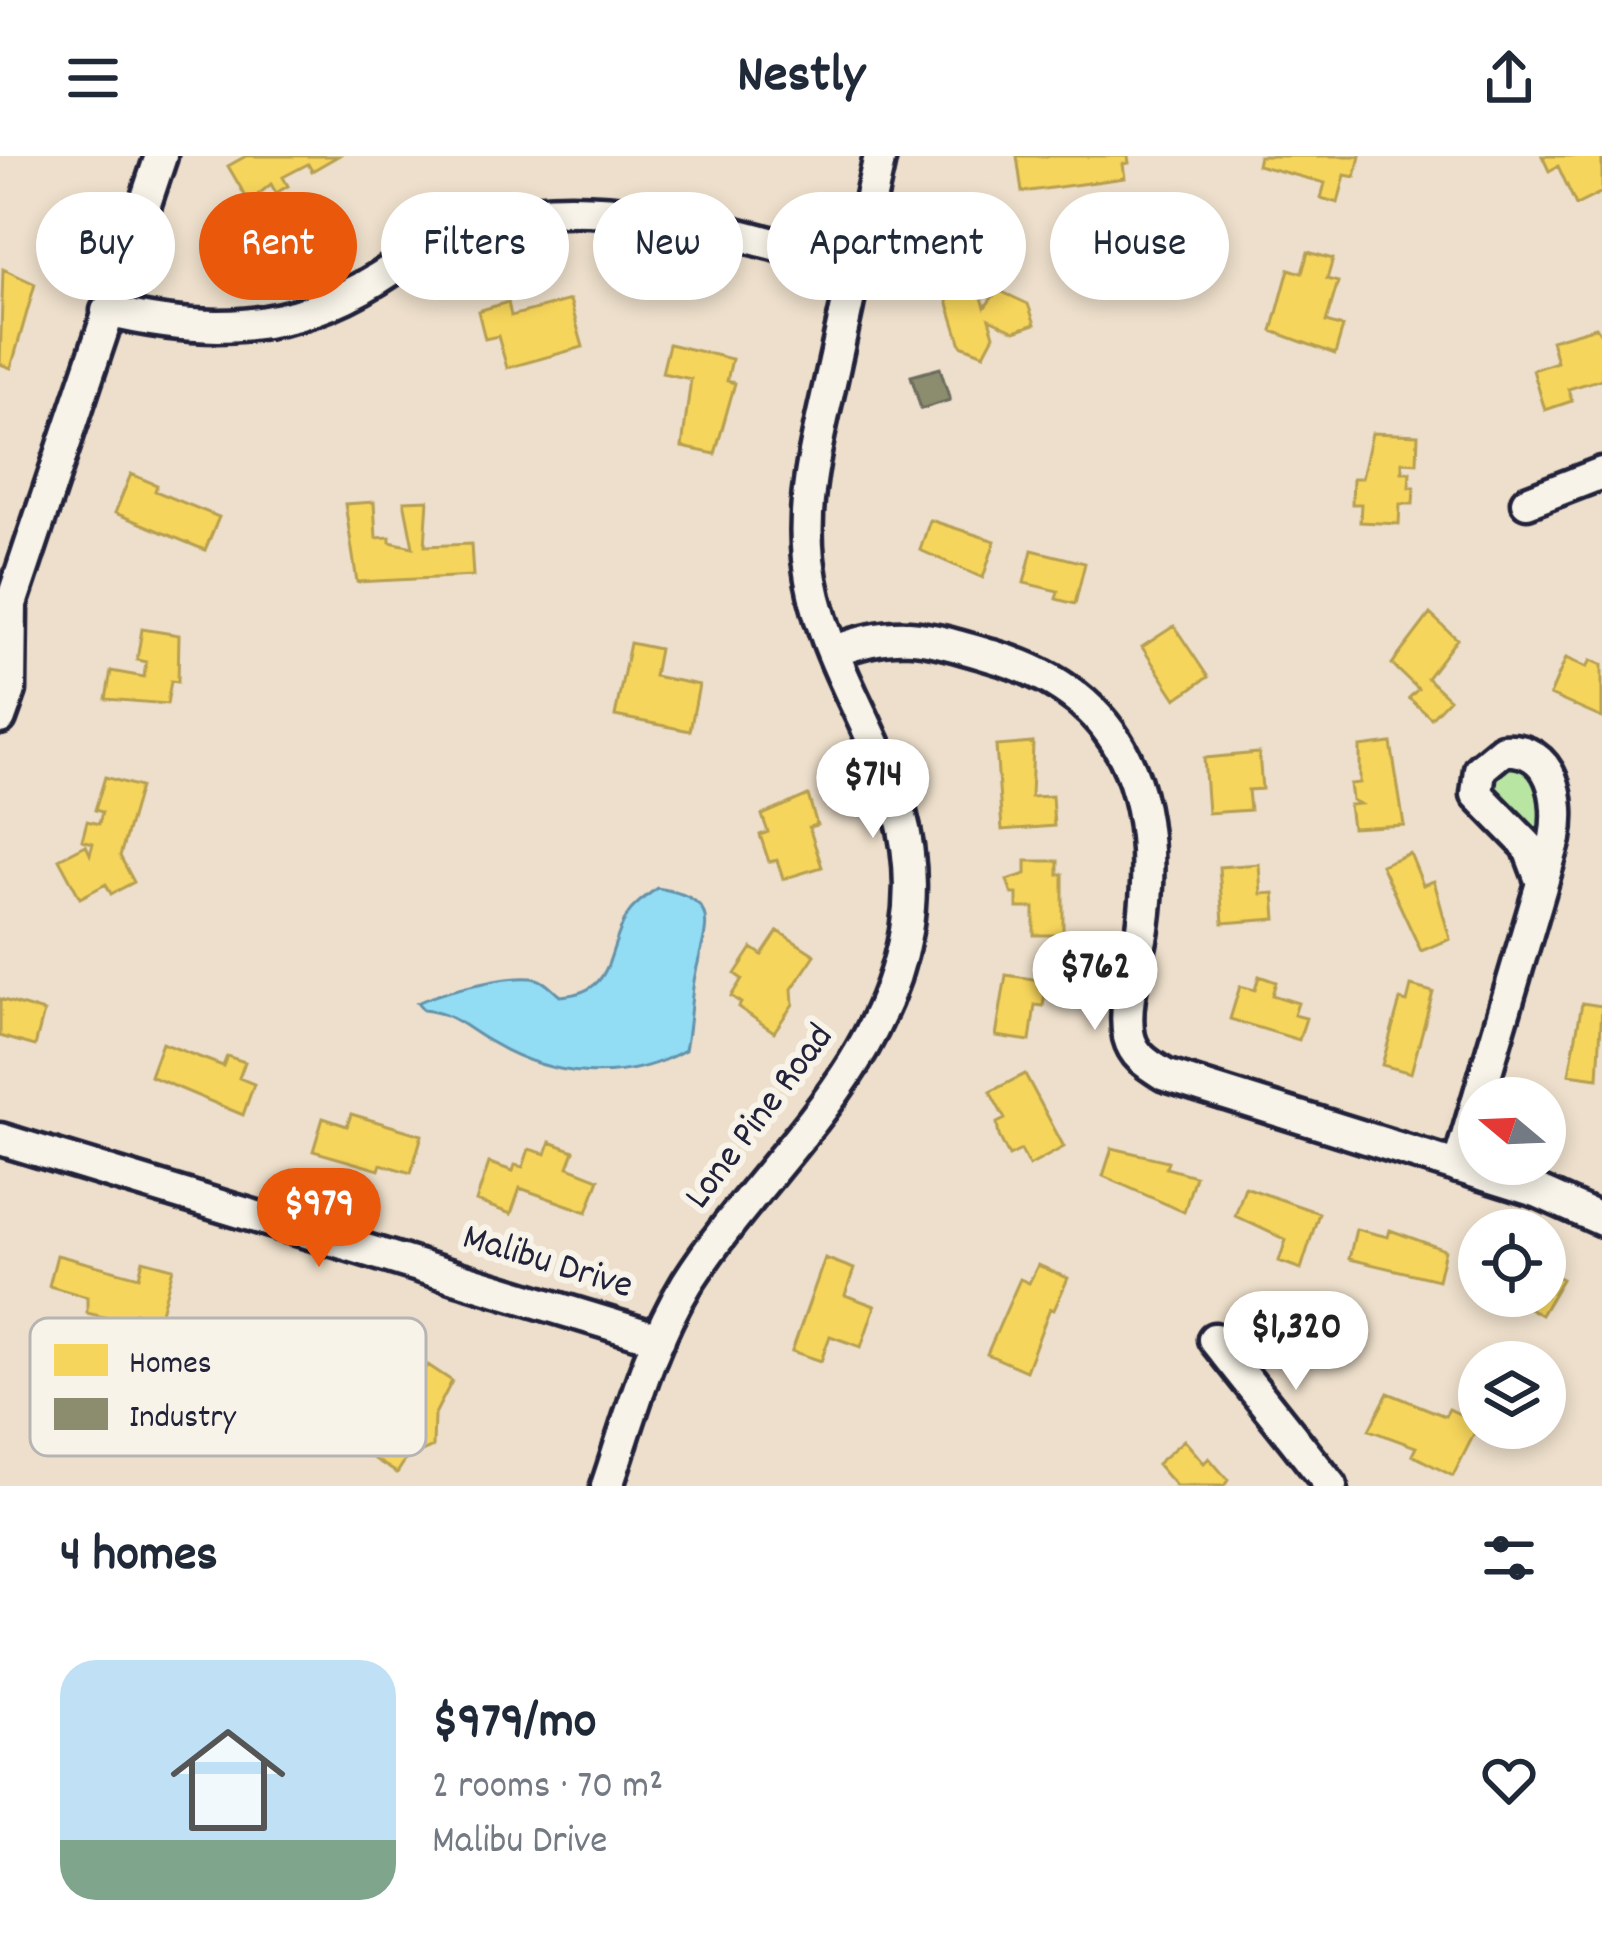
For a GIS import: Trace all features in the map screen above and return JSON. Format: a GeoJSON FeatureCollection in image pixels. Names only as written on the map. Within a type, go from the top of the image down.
{"type":"FeatureCollection","features":[{"type":"Feature","properties":{"kind":"street"},"geometry":{"type":"LineString","coordinates":[[0,718],[10,690],[5,610],[161,156]]}},
{"type":"Feature","properties":{"kind":"street","name":"Lone Pine Road"},"geometry":{"type":"LineString","coordinates":[[872,192],[880,156]]}},
{"type":"Feature","properties":{"kind":"street"},"geometry":{"type":"LineString","coordinates":[[107,311],[198,328],[271,325],[334,303],[465,227],[549,210],[619,212],[767,246]]}},
{"type":"Feature","properties":{"kind":"street","name":"Lone Pine Road"},"geometry":{"type":"LineString","coordinates":[[607,1486],[659,1339],[705,1258],[864,1049],[900,963],[909,887],[902,813],[878,741],[833,652],[818,610],[807,517],[849,300]]}},
{"type":"Feature","properties":{"kind":"street"},"geometry":{"type":"LineString","coordinates":[[1527,502],[1602,472]]}},
{"type":"Feature","properties":{"kind":"street"},"geometry":{"type":"LineString","coordinates":[[833,652],[875,635],[904,635],[1025,666],[1081,695],[1124,754],[1144,830],[1144,916],[1128,1031],[1134,1051],[1165,1075],[1458,1167]]}},
{"type":"Feature","properties":{"kind":"street"},"geometry":{"type":"LineString","coordinates":[[1485,1077],[1542,883]]}},
{"type":"Feature","properties":{"kind":"street","name":"Malibu Drive"},"geometry":{"type":"LineString","coordinates":[[0,1139],[659,1339]]}},
{"type":"Feature","properties":{"kind":"street"},"geometry":{"type":"LineString","coordinates":[[1507,1185],[1602,1220]]}},
{"type":"Feature","properties":{"kind":"street"},"geometry":{"type":"LineString","coordinates":[[1214,1339],[1331,1486]]}},
{"type":"Feature","properties":{"kind":"green space"},"geometry":{"type":"Polygon","coordinates":[[[1500,764],[1521,764],[1534,780],[1544,808],[1540,838],[1492,795],[1490,776],[1500,764]]]}},
{"type":"Feature","properties":{"kind":"water"},"geometry":{"type":"Polygon","coordinates":[[[657,888],[694,900],[706,920],[685,1050],[637,1069],[561,1069],[512,1053],[417,1003],[511,979],[540,980],[560,996],[591,987],[606,968],[628,914],[657,888]]]}},
{"type":"Feature","properties":{"kind":"building: Homes"},"geometry":{"type":"Polygon","coordinates":[[[246,156],[338,156],[312,171],[308,164],[283,177],[288,186],[278,192],[271,184],[261,192],[243,192],[228,166],[246,156]]]}},
{"type":"Feature","properties":{"kind":"building: Homes"},"geometry":{"type":"Polygon","coordinates":[[[1017,156],[1128,156],[1129,163],[1123,164],[1125,178],[1022,192],[1017,156]]]}},
{"type":"Feature","properties":{"kind":"building: Homes"},"geometry":{"type":"Polygon","coordinates":[[[1259,156],[1360,156],[1355,177],[1345,175],[1338,203],[1321,198],[1325,183],[1257,165],[1259,156]]]}},
{"type":"Feature","properties":{"kind":"building: Homes"},"geometry":{"type":"Polygon","coordinates":[[[1542,156],[1602,156],[1602,192],[1576,205],[1558,166],[1549,171],[1542,156]]]}},
{"type":"Feature","properties":{"kind":"building: Homes"},"geometry":{"type":"Polygon","coordinates":[[[1308,252],[1333,259],[1327,279],[1338,282],[1326,322],[1343,327],[1335,354],[1272,331],[1289,269],[1302,273],[1308,252]]]}},
{"type":"Feature","properties":{"kind":"building: Homes"},"geometry":{"type":"Polygon","coordinates":[[[3,269],[35,284],[11,368],[0,364],[3,269]]]}},
{"type":"Feature","properties":{"kind":"building: Homes"},"geometry":{"type":"Polygon","coordinates":[[[570,300],[583,347],[507,368],[498,336],[485,339],[478,311],[508,302],[511,316],[570,300]]]}},
{"type":"Feature","properties":{"kind":"building: Homes"},"geometry":{"type":"Polygon","coordinates":[[[947,300],[983,300],[985,307],[990,300],[1028,304],[1035,324],[1015,331],[989,319],[994,335],[984,354],[961,345],[947,300]]]}},
{"type":"Feature","properties":{"kind":"building: Homes"},"geometry":{"type":"Polygon","coordinates":[[[1596,327],[1602,336],[1602,379],[1568,389],[1572,401],[1545,410],[1533,370],[1557,362],[1551,340],[1596,327]]]}},
{"type":"Feature","properties":{"kind":"building: Homes"},"geometry":{"type":"Polygon","coordinates":[[[669,344],[732,359],[727,381],[735,383],[715,454],[682,447],[691,379],[662,373],[669,344]]]}},
{"type":"Feature","properties":{"kind":"building: Homes"},"geometry":{"type":"Polygon","coordinates":[[[1372,433],[1418,435],[1417,463],[1402,462],[1402,472],[1410,472],[1409,487],[1414,487],[1413,504],[1400,504],[1399,524],[1360,522],[1361,504],[1352,504],[1353,478],[1362,478],[1372,433]]]}},
{"type":"Feature","properties":{"kind":"building: Homes"},"geometry":{"type":"Polygon","coordinates":[[[131,474],[157,485],[155,491],[219,517],[205,550],[115,513],[131,474]]]}},
{"type":"Feature","properties":{"kind":"building: Homes"},"geometry":{"type":"Polygon","coordinates":[[[428,500],[425,546],[471,544],[473,576],[357,582],[345,504],[374,502],[376,538],[390,537],[390,542],[413,547],[404,501],[428,500]]]}},
{"type":"Feature","properties":{"kind":"building: Homes"},"geometry":{"type":"Polygon","coordinates":[[[930,520],[995,541],[983,578],[920,550],[930,520]]]}},
{"type":"Feature","properties":{"kind":"building: Homes"},"geometry":{"type":"Polygon","coordinates":[[[1032,550],[1085,563],[1075,604],[1056,599],[1058,591],[1024,583],[1032,550]]]}},
{"type":"Feature","properties":{"kind":"building: Homes"},"geometry":{"type":"Polygon","coordinates":[[[1430,614],[1457,639],[1427,678],[1449,699],[1431,718],[1409,698],[1418,689],[1392,664],[1430,614]]]}},
{"type":"Feature","properties":{"kind":"building: Homes"},"geometry":{"type":"Polygon","coordinates":[[[1174,626],[1208,677],[1176,699],[1142,647],[1174,626]]]}},
{"type":"Feature","properties":{"kind":"building: Homes"},"geometry":{"type":"Polygon","coordinates":[[[142,629],[179,635],[178,682],[171,681],[167,704],[106,699],[111,671],[144,677],[146,662],[137,660],[142,629]]]}},
{"type":"Feature","properties":{"kind":"building: Homes"},"geometry":{"type":"Polygon","coordinates":[[[630,643],[659,649],[654,676],[699,685],[690,731],[615,716],[630,643]]]}},
{"type":"Feature","properties":{"kind":"building: Homes"},"geometry":{"type":"Polygon","coordinates":[[[1566,658],[1587,667],[1591,660],[1602,665],[1602,718],[1550,695],[1566,658]]]}},
{"type":"Feature","properties":{"kind":"building: Homes"},"geometry":{"type":"Polygon","coordinates":[[[1033,743],[1031,797],[1052,796],[1054,826],[1002,830],[996,746],[1033,743]]]}},
{"type":"Feature","properties":{"kind":"building: Homes"},"geometry":{"type":"Polygon","coordinates":[[[1391,743],[1404,825],[1352,828],[1349,805],[1360,804],[1352,800],[1350,784],[1360,783],[1360,747],[1391,743]]]}},
{"type":"Feature","properties":{"kind":"building: Homes"},"geometry":{"type":"Polygon","coordinates":[[[1259,753],[1262,789],[1248,790],[1250,810],[1208,813],[1204,758],[1259,753]]]}},
{"type":"Feature","properties":{"kind":"building: Homes"},"geometry":{"type":"Polygon","coordinates":[[[105,777],[140,787],[120,856],[134,882],[111,894],[106,884],[80,898],[59,859],[86,845],[90,854],[93,843],[82,840],[87,821],[99,824],[102,812],[95,810],[105,777]]]}},
{"type":"Feature","properties":{"kind":"building: Homes"},"geometry":{"type":"Polygon","coordinates":[[[808,795],[817,825],[809,827],[822,867],[783,879],[777,860],[769,862],[760,835],[768,832],[762,815],[808,795]]]}},
{"type":"Feature","properties":{"kind":"building: Homes"},"geometry":{"type":"Polygon","coordinates":[[[1410,853],[1423,885],[1434,881],[1450,939],[1421,951],[1381,865],[1410,853]]]}},
{"type":"Feature","properties":{"kind":"building: Homes"},"geometry":{"type":"Polygon","coordinates":[[[1026,861],[1058,861],[1058,874],[1063,874],[1063,935],[1034,935],[1034,908],[1017,908],[1017,894],[1012,894],[1007,880],[1026,874],[1026,861]]]}},
{"type":"Feature","properties":{"kind":"building: Homes"},"geometry":{"type":"Polygon","coordinates":[[[1259,864],[1261,894],[1274,893],[1276,919],[1223,923],[1219,867],[1259,864]]]}},
{"type":"Feature","properties":{"kind":"building: Homes"},"geometry":{"type":"Polygon","coordinates":[[[778,931],[815,955],[792,989],[793,1004],[774,1032],[738,1007],[741,1003],[731,996],[742,979],[735,974],[752,948],[762,955],[778,931]]]}},
{"type":"Feature","properties":{"kind":"building: Homes"},"geometry":{"type":"Polygon","coordinates":[[[1006,975],[1047,981],[1043,1006],[1035,1005],[1030,1041],[996,1036],[1006,975]]]}},
{"type":"Feature","properties":{"kind":"building: Homes"},"geometry":{"type":"Polygon","coordinates":[[[1259,976],[1276,982],[1272,995],[1298,1003],[1294,1015],[1306,1018],[1299,1040],[1230,1019],[1240,986],[1255,990],[1259,976]]]}},
{"type":"Feature","properties":{"kind":"building: Homes"},"geometry":{"type":"Polygon","coordinates":[[[1411,986],[1433,992],[1411,1073],[1382,1065],[1400,1000],[1407,1002],[1411,986]]]}},
{"type":"Feature","properties":{"kind":"building: Homes"},"geometry":{"type":"Polygon","coordinates":[[[0,999],[44,1012],[35,1046],[0,1036],[0,999]]]}},
{"type":"Feature","properties":{"kind":"building: Homes"},"geometry":{"type":"Polygon","coordinates":[[[1582,1003],[1602,1006],[1598,1078],[1569,1074],[1582,1003]]]}},
{"type":"Feature","properties":{"kind":"building: Homes"},"geometry":{"type":"Polygon","coordinates":[[[162,1043],[223,1066],[227,1056],[245,1062],[239,1078],[254,1084],[243,1115],[150,1076],[162,1043]]]}},
{"type":"Feature","properties":{"kind":"building: Homes"},"geometry":{"type":"Polygon","coordinates":[[[1025,1074],[1064,1147],[1029,1166],[1021,1150],[1009,1156],[997,1123],[1005,1119],[990,1092],[1025,1074]]]}},
{"type":"Feature","properties":{"kind":"building: Homes"},"geometry":{"type":"Polygon","coordinates":[[[351,1114],[422,1135],[411,1173],[381,1164],[379,1170],[313,1151],[323,1118],[347,1126],[351,1114]]]}},
{"type":"Feature","properties":{"kind":"building: Homes"},"geometry":{"type":"Polygon","coordinates":[[[550,1142],[574,1151],[568,1167],[599,1179],[587,1212],[520,1188],[511,1214],[476,1201],[489,1163],[513,1171],[515,1165],[523,1167],[529,1149],[546,1154],[550,1142]]]}},
{"type":"Feature","properties":{"kind":"building: Homes"},"geometry":{"type":"Polygon","coordinates":[[[1112,1148],[1168,1161],[1166,1168],[1195,1176],[1184,1212],[1103,1176],[1112,1148]]]}},
{"type":"Feature","properties":{"kind":"building: Homes"},"geometry":{"type":"Polygon","coordinates":[[[1245,1187],[1319,1213],[1301,1269],[1279,1261],[1286,1240],[1235,1216],[1245,1187]]]}},
{"type":"Feature","properties":{"kind":"building: Homes"},"geometry":{"type":"Polygon","coordinates":[[[1356,1229],[1388,1237],[1390,1230],[1445,1250],[1438,1280],[1349,1259],[1356,1229]]]}},
{"type":"Feature","properties":{"kind":"building: Homes"},"geometry":{"type":"Polygon","coordinates":[[[57,1255],[139,1277],[143,1260],[173,1268],[160,1318],[87,1313],[87,1297],[49,1286],[57,1255]]]}},
{"type":"Feature","properties":{"kind":"building: Homes"},"geometry":{"type":"Polygon","coordinates":[[[825,1258],[854,1269],[845,1295],[875,1306],[861,1347],[830,1336],[821,1361],[792,1351],[825,1258]]]}},
{"type":"Feature","properties":{"kind":"building: Homes"},"geometry":{"type":"Polygon","coordinates":[[[1038,1265],[1068,1278],[1054,1310],[1050,1308],[1026,1371],[987,1354],[1020,1279],[1029,1283],[1038,1265]]]}},
{"type":"Feature","properties":{"kind":"building: Homes"},"geometry":{"type":"Polygon","coordinates":[[[426,1368],[452,1381],[434,1416],[433,1447],[426,1450],[426,1368]]]}},
{"type":"Feature","properties":{"kind":"building: Homes"},"geometry":{"type":"Polygon","coordinates":[[[1388,1393],[1445,1416],[1449,1409],[1458,1414],[1458,1449],[1466,1449],[1453,1476],[1412,1455],[1416,1447],[1369,1430],[1388,1393]]]}},
{"type":"Feature","properties":{"kind":"building: Homes"},"geometry":{"type":"Polygon","coordinates":[[[1184,1440],[1204,1463],[1209,1458],[1228,1480],[1224,1486],[1176,1486],[1157,1464],[1184,1440]]]}},
{"type":"Feature","properties":{"kind":"building: Homes"},"geometry":{"type":"Polygon","coordinates":[[[370,1456],[413,1456],[397,1473],[370,1456]]]}},
{"type":"Feature","properties":{"kind":"building: Industry"},"geometry":{"type":"Polygon","coordinates":[[[940,368],[950,400],[921,409],[911,376],[940,368]]]}}]}
